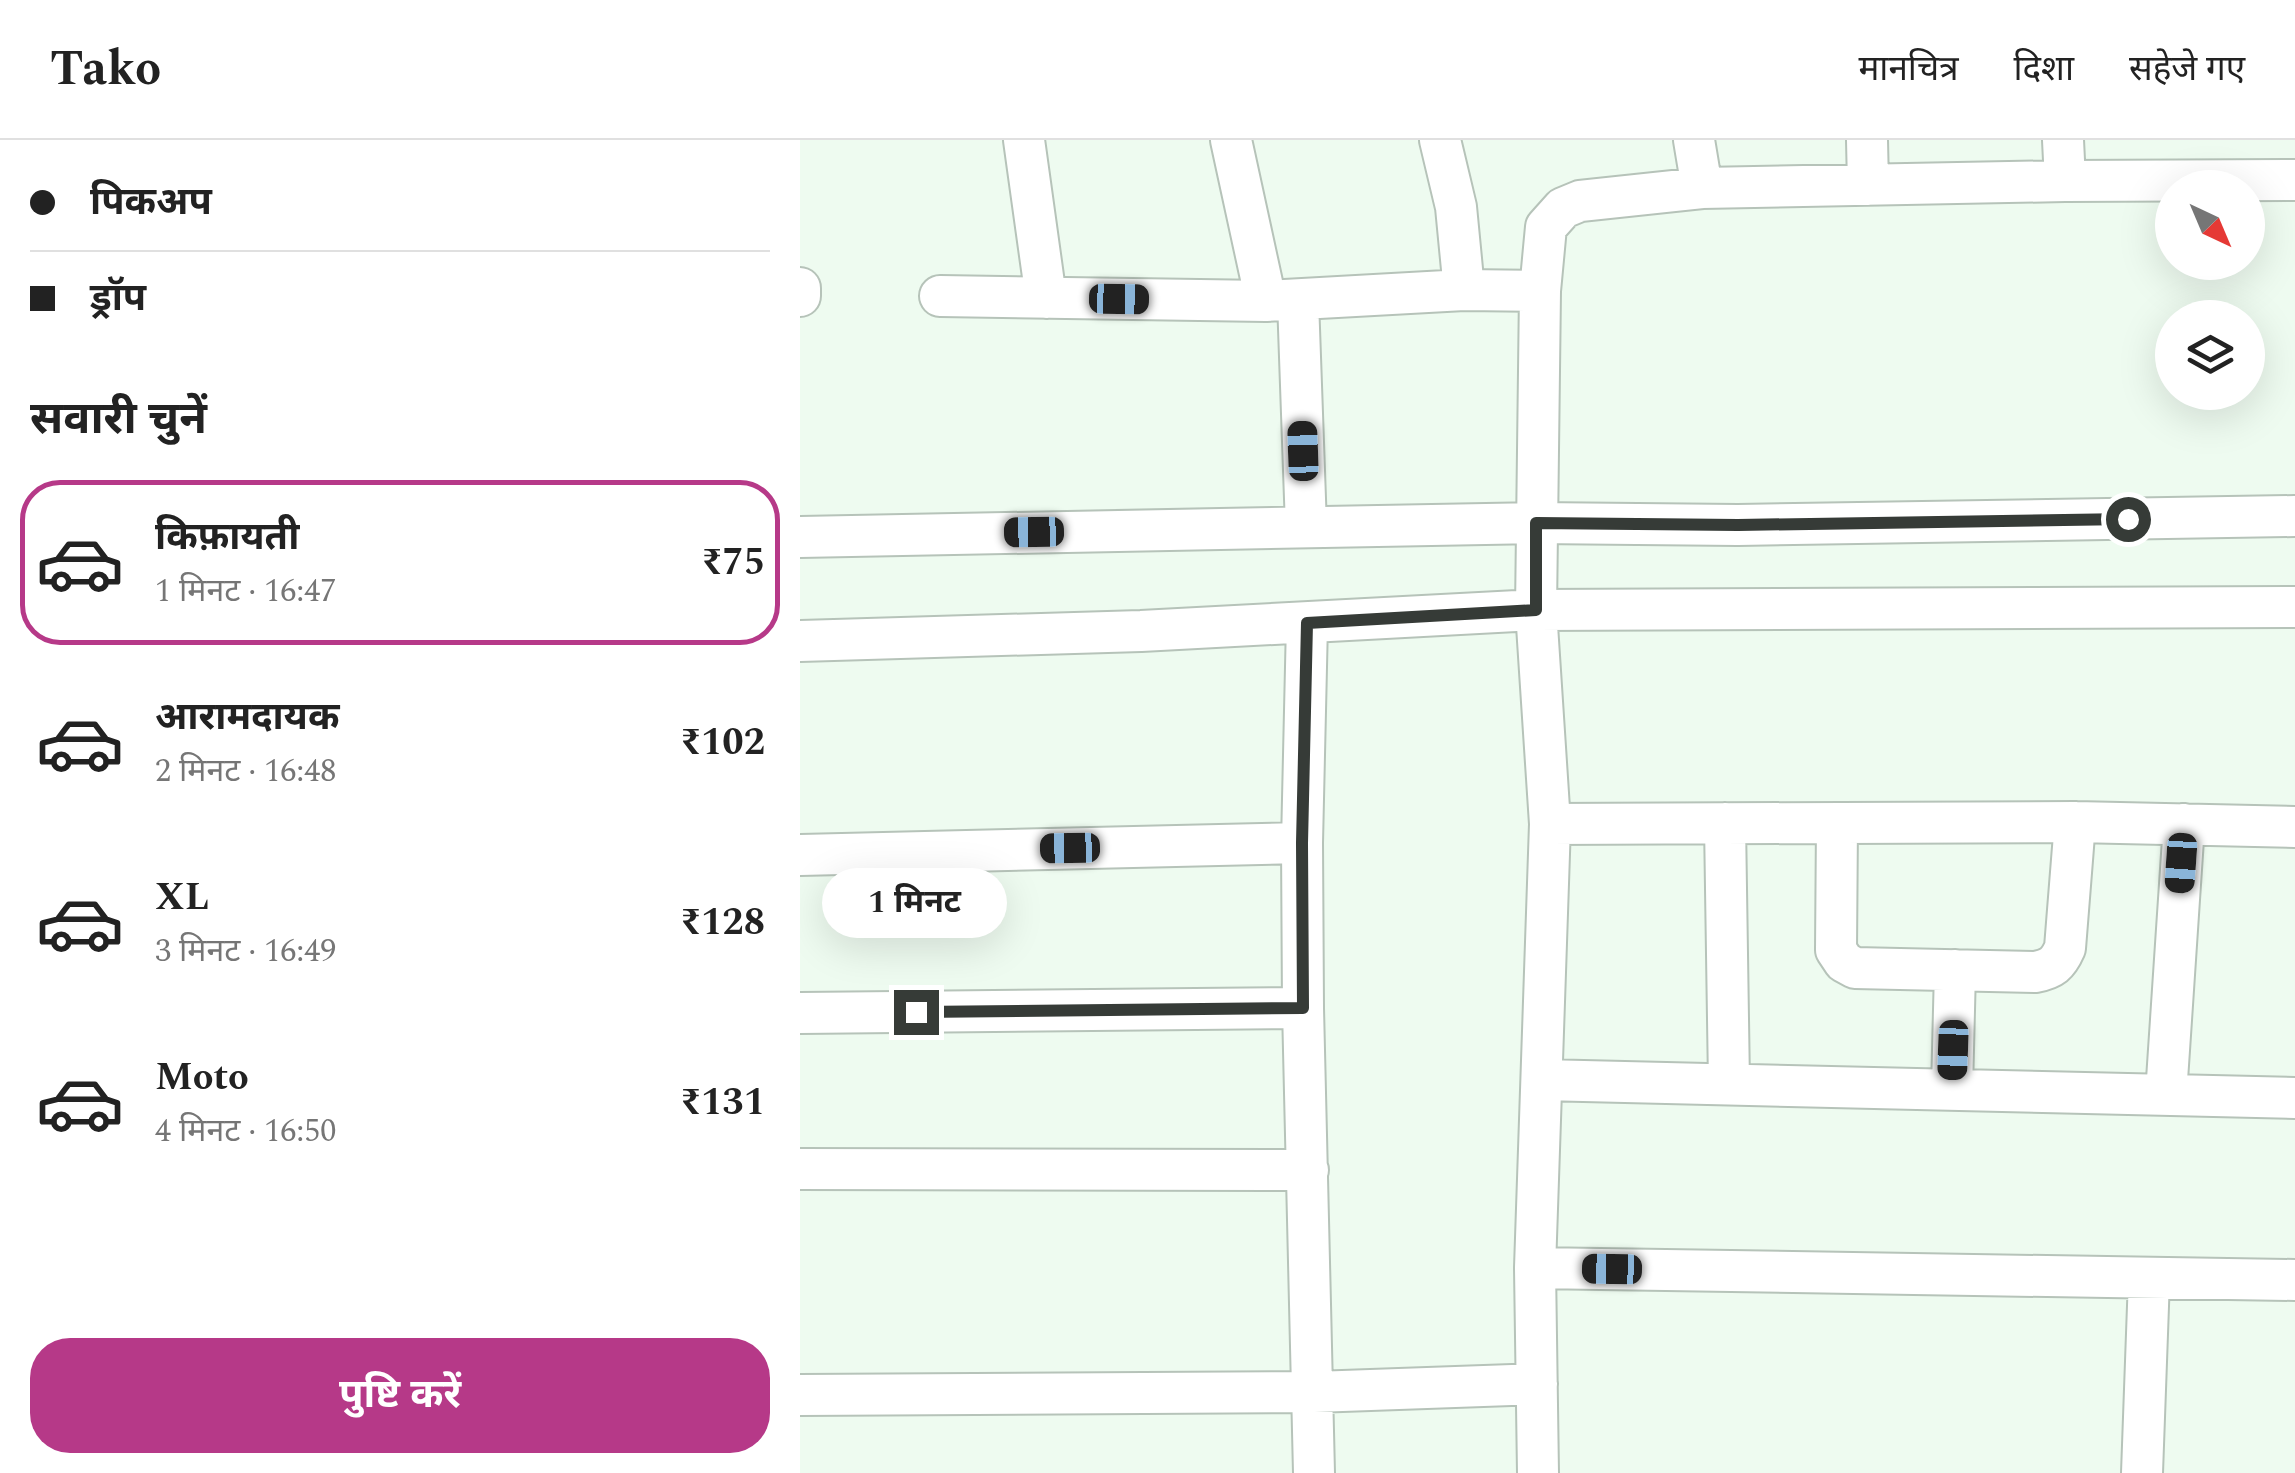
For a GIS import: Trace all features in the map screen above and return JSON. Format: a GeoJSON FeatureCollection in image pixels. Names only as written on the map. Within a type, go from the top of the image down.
{"type":"FeatureCollection","features":[{"type":"Feature","properties":{"kind":"street"},"geometry":{"type":"LineString","coordinates":[[1024,140],[1046,298]]}},
{"type":"Feature","properties":{"kind":"street"},"geometry":{"type":"LineString","coordinates":[[1231,140],[1282,301],[1306,527]]}},
{"type":"Feature","properties":{"kind":"street"},"geometry":{"type":"LineString","coordinates":[[1440,140],[1456,207],[1464,290]]}},
{"type":"Feature","properties":{"kind":"street"},"geometry":{"type":"LineString","coordinates":[[1694,140],[1702,188]]}},
{"type":"Feature","properties":{"kind":"street"},"geometry":{"type":"LineString","coordinates":[[1867,140],[1868,185]]}},
{"type":"Feature","properties":{"kind":"street"},"geometry":{"type":"LineString","coordinates":[[2063,140],[2065,182]]}},
{"type":"Feature","properties":{"kind":"street"},"geometry":{"type":"LineString","coordinates":[[1538,1473],[1535,1268],[1550,824],[1536,610],[1536,523],[1540,291],[1546,228],[1563,208],[1580,200],[1702,188],[2295,180]]}},
{"type":"Feature","properties":{"kind":"street"},"geometry":{"type":"LineString","coordinates":[[800,288],[800,296]]}},
{"type":"Feature","properties":{"kind":"street"},"geometry":{"type":"LineString","coordinates":[[940,296],[1282,301],[1464,290],[1540,291]]}},
{"type":"Feature","properties":{"kind":"street"},"geometry":{"type":"LineString","coordinates":[[800,536],[1536,523],[1738,525],[2295,516]]}},
{"type":"Feature","properties":{"kind":"street"},"geometry":{"type":"LineString","coordinates":[[800,641],[1141,631],[1536,610],[2295,607]]}},
{"type":"Feature","properties":{"kind":"street"},"geometry":{"type":"LineString","coordinates":[[1307,623],[1303,1008],[1314,1473]]}},
{"type":"Feature","properties":{"kind":"street"},"geometry":{"type":"LineString","coordinates":[[1550,824],[2074,822],[2295,827]]}},
{"type":"Feature","properties":{"kind":"street"},"geometry":{"type":"LineString","coordinates":[[1837,823],[1836,950],[1844,962],[1855,968],[2035,972],[2050,969],[2065,948],[2074,822]]}},
{"type":"Feature","properties":{"kind":"street"},"geometry":{"type":"LineString","coordinates":[[1726,823],[1729,1084]]}},
{"type":"Feature","properties":{"kind":"street"},"geometry":{"type":"LineString","coordinates":[[2166,1095],[2184,824]]}},
{"type":"Feature","properties":{"kind":"street"},"geometry":{"type":"LineString","coordinates":[[800,855],[1302,843]]}},
{"type":"Feature","properties":{"kind":"street"},"geometry":{"type":"LineString","coordinates":[[1952,1090],[1956,970]]}},
{"type":"Feature","properties":{"kind":"street"},"geometry":{"type":"LineString","coordinates":[[800,1013],[1303,1008]]}},
{"type":"Feature","properties":{"kind":"street"},"geometry":{"type":"LineString","coordinates":[[1542,1080],[2295,1098]]}},
{"type":"Feature","properties":{"kind":"street"},"geometry":{"type":"LineString","coordinates":[[800,1169],[1308,1170]]}},
{"type":"Feature","properties":{"kind":"street"},"geometry":{"type":"LineString","coordinates":[[1535,1268],[2295,1280]]}},
{"type":"Feature","properties":{"kind":"street"},"geometry":{"type":"LineString","coordinates":[[2142,1473],[2149,1278]]}},
{"type":"Feature","properties":{"kind":"street"},"geometry":{"type":"LineString","coordinates":[[800,1396],[1314,1392],[1537,1384]]}},
{"type":"Feature","properties":{"kind":"route"},"geometry":{"type":"LineString","coordinates":[[916,1012],[1303,1008],[1307,623],[1536,610],[1536,523],[1738,525],[2128,519]]}}]}
